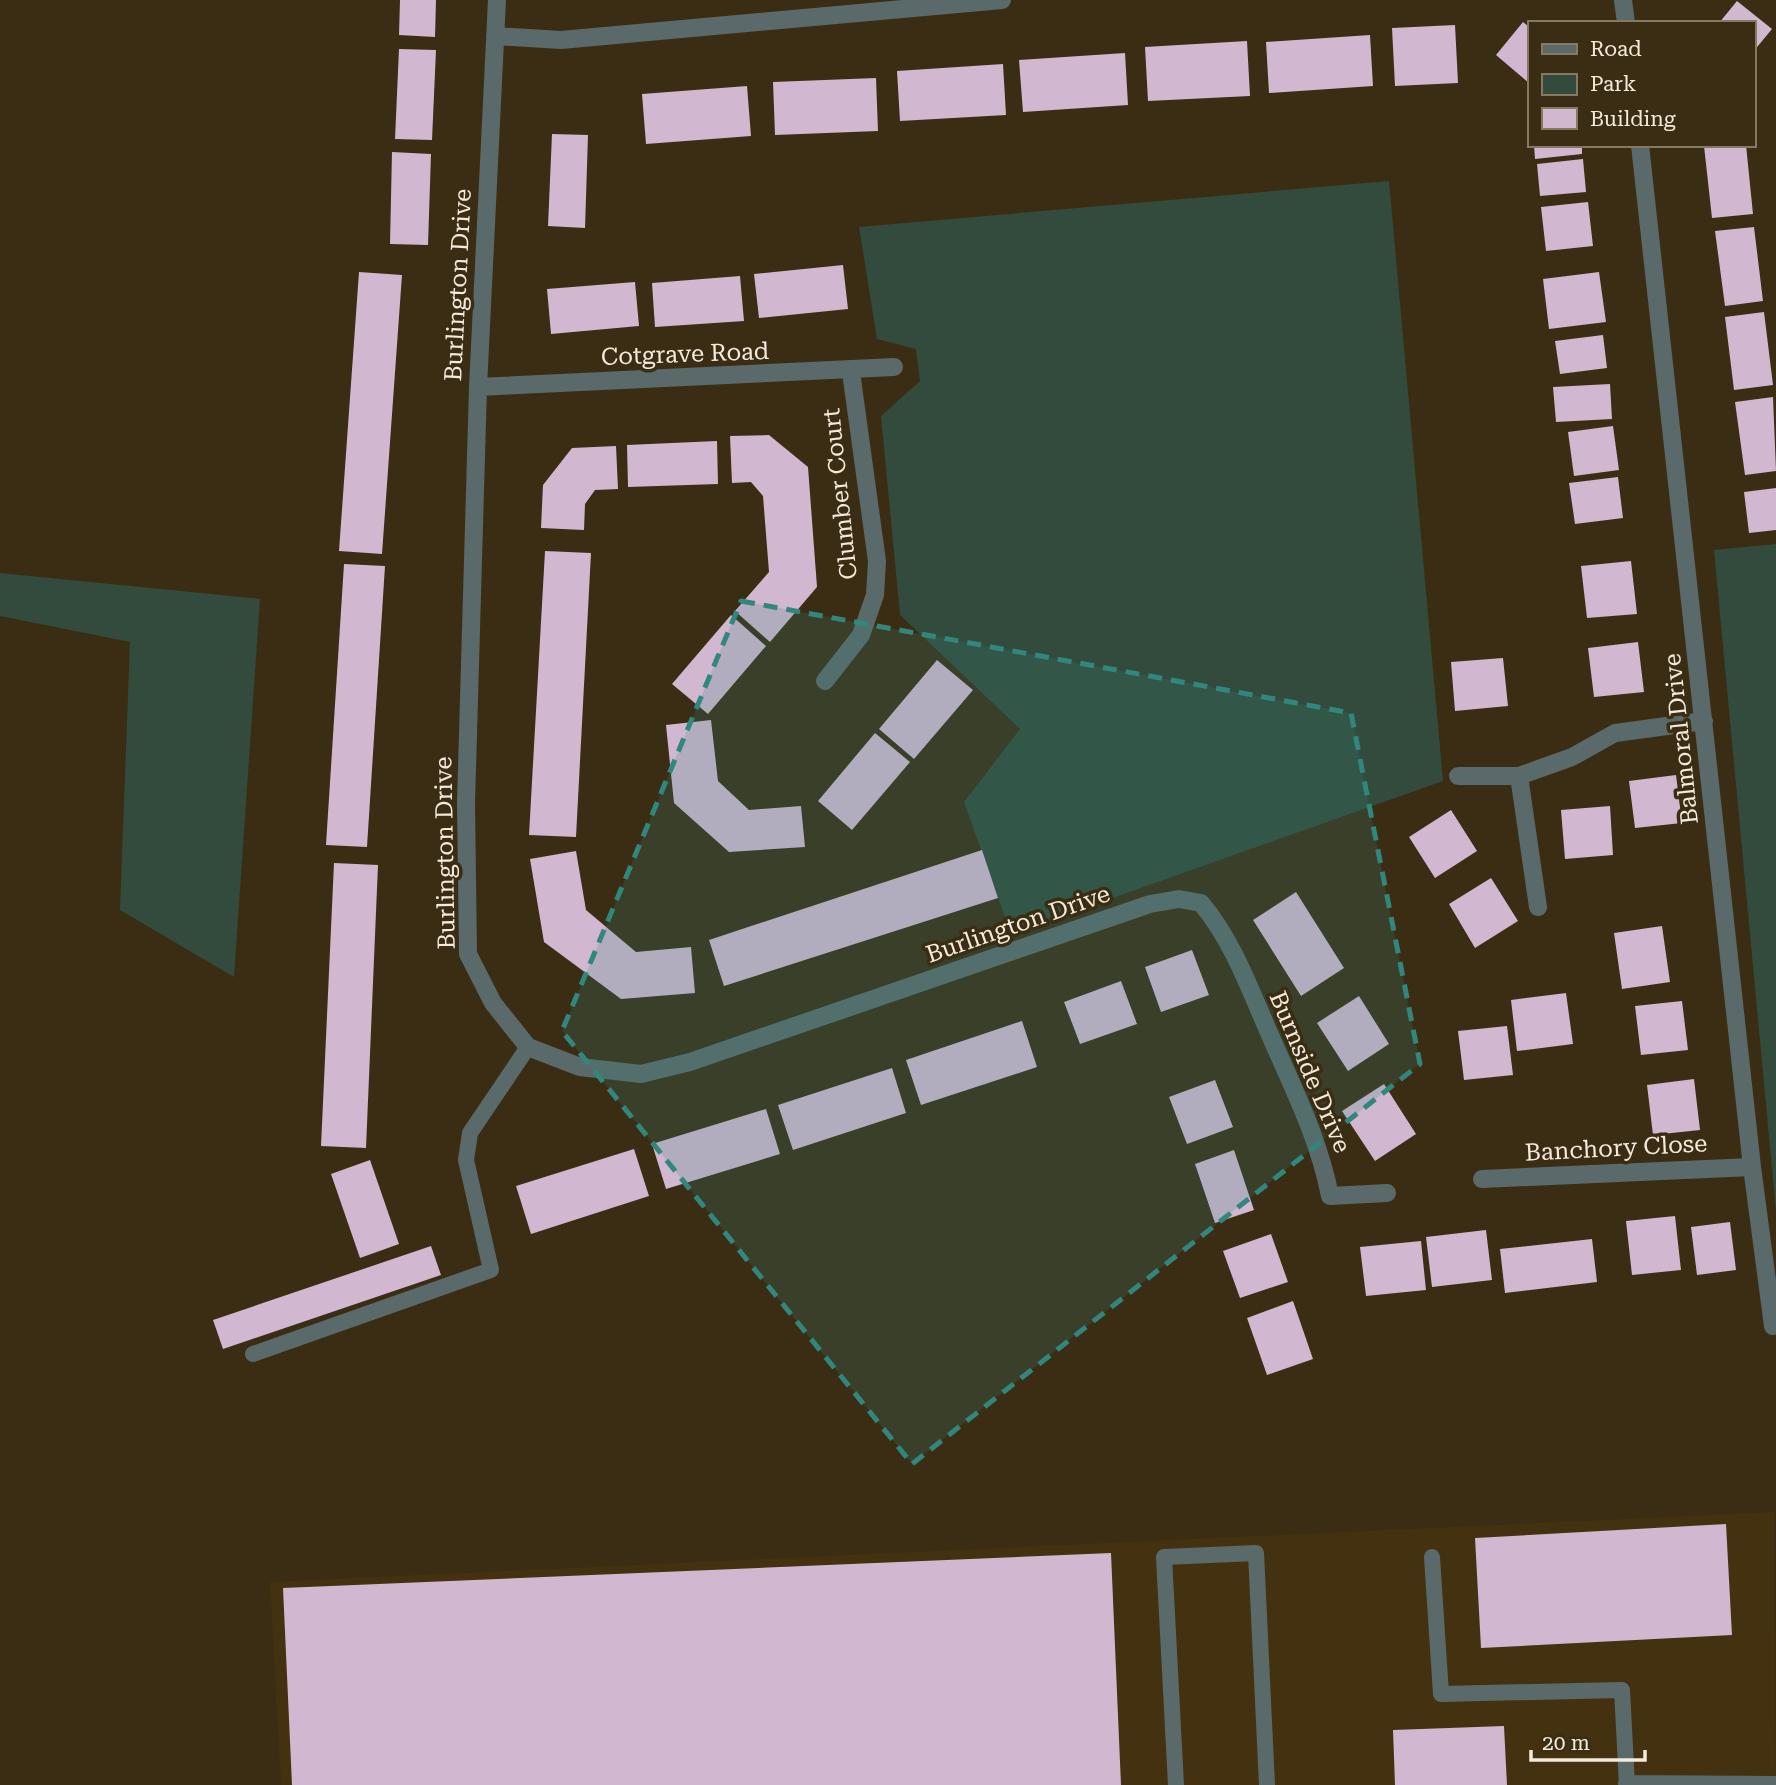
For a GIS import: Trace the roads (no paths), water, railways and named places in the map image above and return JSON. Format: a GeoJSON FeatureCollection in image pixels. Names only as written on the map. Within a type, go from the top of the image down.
{"type":"FeatureCollection","features":[{"type":"Feature","properties":{"kind":"street","name":"Burlington Drive"},"geometry":{"type":"LineString","coordinates":[[497,0],[478,387],[466,803],[468,954],[493,1003],[528,1046],[580,1067],[641,1074],[690,1062],[1150,904],[1179,900],[1201,902],[1217,922],[1234,955]]}},
{"type":"Feature","properties":{"kind":"street"},"geometry":{"type":"LineString","coordinates":[[495,36],[561,40],[1002,0]]}},
{"type":"Feature","properties":{"kind":"street"},"geometry":{"type":"LineString","coordinates":[[1623,0],[1626,21]]}},
{"type":"Feature","properties":{"kind":"street","name":"Balmoral Drive"},"geometry":{"type":"LineString","coordinates":[[1640,147],[1752,1167],[1775,1326]]}},
{"type":"Feature","properties":{"kind":"street","name":"Cotgrave Road"},"geometry":{"type":"LineString","coordinates":[[478,387],[894,368]]}},
{"type":"Feature","properties":{"kind":"street","name":"Clumber Court"},"geometry":{"type":"LineString","coordinates":[[825,681],[861,635],[875,595],[877,561],[851,372]]}},
{"type":"Feature","properties":{"kind":"street"},"geometry":{"type":"LineString","coordinates":[[1458,776],[1519,776],[1572,757],[1615,733],[1704,721]]}},
{"type":"Feature","properties":{"kind":"street"},"geometry":{"type":"LineString","coordinates":[[1519,776],[1538,907]]}},
{"type":"Feature","properties":{"kind":"street","name":"Burnside Drive"},"geometry":{"type":"LineString","coordinates":[[1234,955],[1321,1152],[1330,1196],[1387,1193]]}},
{"type":"Feature","properties":{"kind":"street","name":"Banchory Close"},"geometry":{"type":"LineString","coordinates":[[1482,1179],[1752,1167]]}},
{"type":"Feature","properties":{"kind":"lane"},"geometry":{"type":"LineString","coordinates":[[253,1353],[491,1270],[466,1160],[470,1133],[528,1046]]}},
{"type":"Feature","properties":{"kind":"lane"},"geometry":{"type":"LineString","coordinates":[[1176,1785],[1164,1557],[1256,1553],[1267,1785]]}},
{"type":"Feature","properties":{"kind":"lane"},"geometry":{"type":"LineString","coordinates":[[1432,1557],[1441,1694],[1622,1690],[1627,1784],[1776,1784]]}}]}
